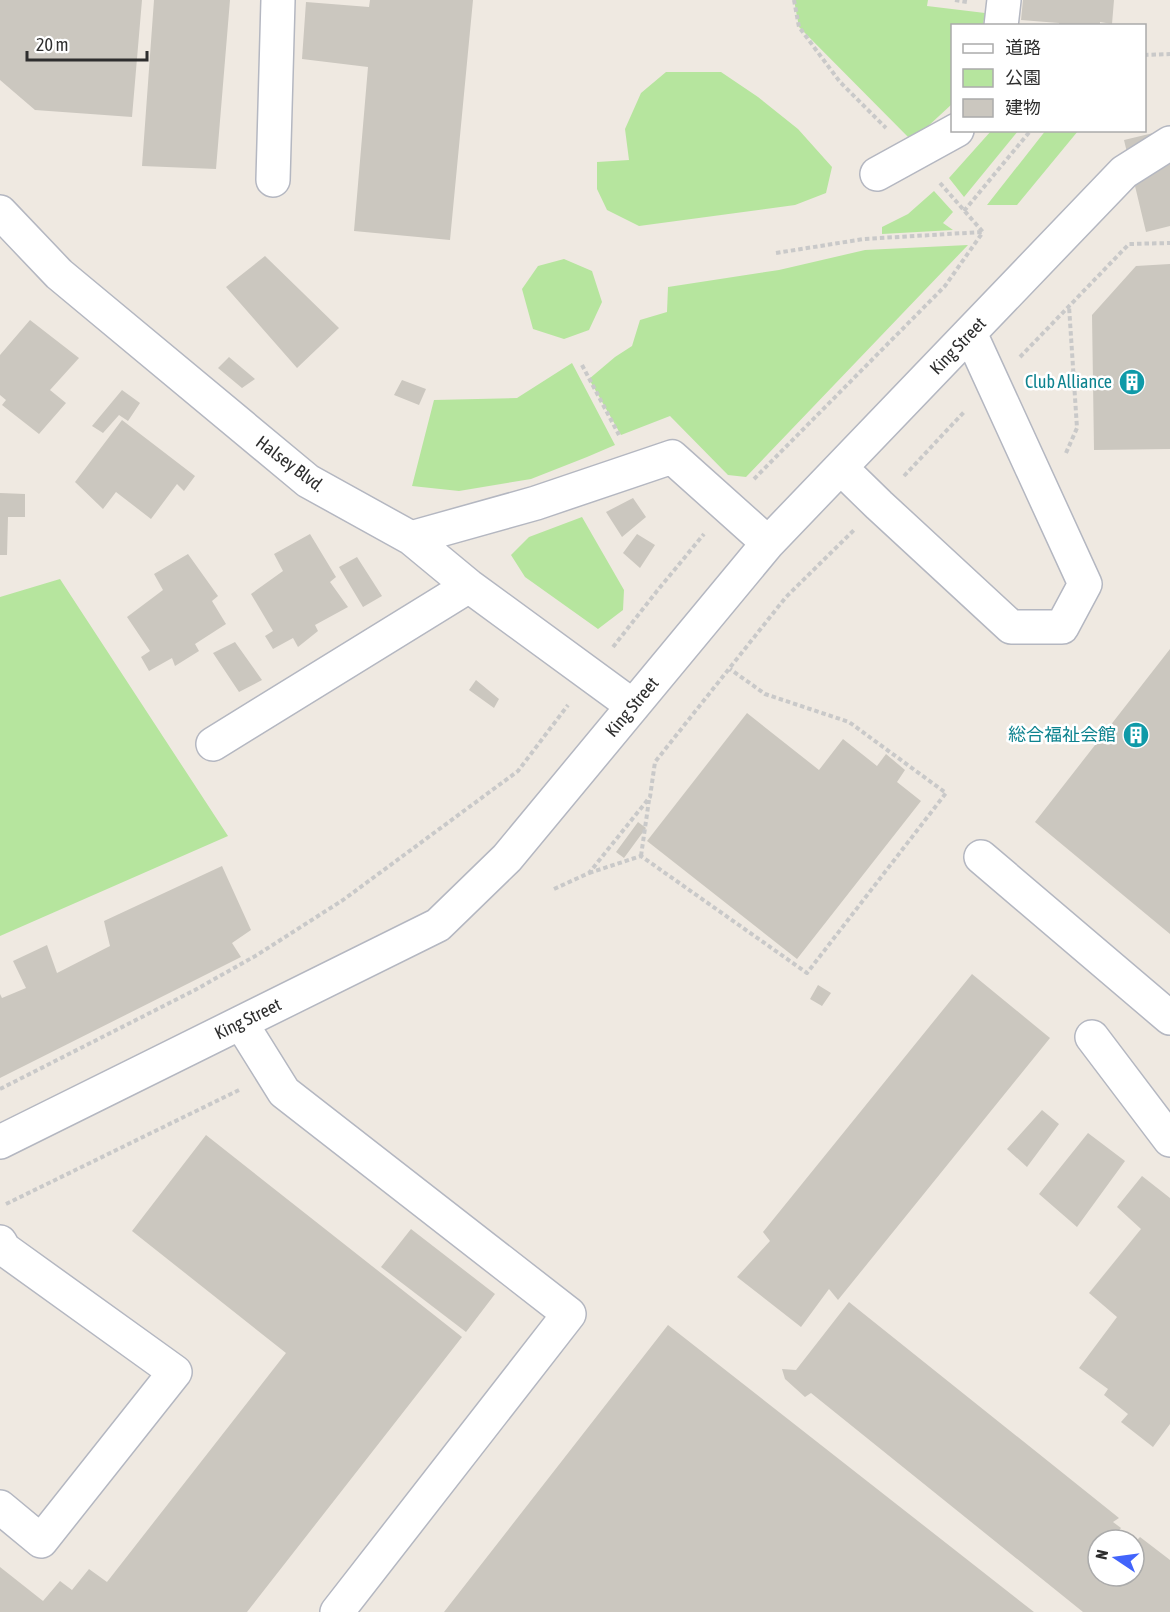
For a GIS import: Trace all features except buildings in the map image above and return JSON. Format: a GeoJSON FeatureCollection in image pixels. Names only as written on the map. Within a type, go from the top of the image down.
{"type":"FeatureCollection","features":[{"type":"Feature","properties":{"kind":"street"},"geometry":{"type":"LineString","coordinates":[[273,180],[278,0]]}},
{"type":"Feature","properties":{"kind":"street"},"geometry":{"type":"LineString","coordinates":[[1001,24],[1004,0]]}},
{"type":"Feature","properties":{"kind":"street"},"geometry":{"type":"LineString","coordinates":[[877,174],[953,132]]}},
{"type":"Feature","properties":{"kind":"street","name":"King Street"},"geometry":{"type":"LineString","coordinates":[[0,1142],[438,925],[507,858],[768,543],[1125,172],[1170,143]]}},
{"type":"Feature","properties":{"kind":"street","name":"Halsey Blvd."},"geometry":{"type":"LineString","coordinates":[[0,212],[59,274],[308,481],[411,538],[469,586],[633,706]]}},
{"type":"Feature","properties":{"kind":"street"},"geometry":{"type":"LineString","coordinates":[[841,468],[1011,627],[1062,627],[1085,584],[970,333]]}},
{"type":"Feature","properties":{"kind":"street"},"geometry":{"type":"LineString","coordinates":[[411,538],[536,502],[672,457],[768,543]]}},
{"type":"Feature","properties":{"kind":"street"},"geometry":{"type":"LineString","coordinates":[[213,744],[469,586]]}},
{"type":"Feature","properties":{"kind":"street"},"geometry":{"type":"LineString","coordinates":[[981,857],[1170,1018]]}},
{"type":"Feature","properties":{"kind":"street"},"geometry":{"type":"LineString","coordinates":[[241,1023],[284,1092],[569,1314],[337,1612]]}},
{"type":"Feature","properties":{"kind":"street"},"geometry":{"type":"LineString","coordinates":[[1092,1037],[1170,1140]]}},
{"type":"Feature","properties":{"kind":"street"},"geometry":{"type":"LineString","coordinates":[[0,1242],[4,1249],[175,1372],[41,1541],[0,1507]]}},
{"type":"Feature","properties":{"kind":"path"},"geometry":{"type":"LineString","coordinates":[[794,0],[800,27],[840,82],[891,132]]}},
{"type":"Feature","properties":{"kind":"path"},"geometry":{"type":"LineString","coordinates":[[1146,55],[1170,54]]}},
{"type":"Feature","properties":{"kind":"path"},"geometry":{"type":"LineString","coordinates":[[964,211],[1029,132]]}},
{"type":"Feature","properties":{"kind":"path"},"geometry":{"type":"LineString","coordinates":[[933,175],[983,232]]}},
{"type":"Feature","properties":{"kind":"path"},"geometry":{"type":"LineString","coordinates":[[776,253],[864,239],[983,232]]}},
{"type":"Feature","properties":{"kind":"path"},"geometry":{"type":"LineString","coordinates":[[613,648],[727,506],[945,286],[983,232]]}},
{"type":"Feature","properties":{"kind":"path"},"geometry":{"type":"LineString","coordinates":[[1016,361],[1129,244],[1170,243]]}},
{"type":"Feature","properties":{"kind":"path"},"geometry":{"type":"LineString","coordinates":[[1063,459],[1077,429],[1069,306]]}},
{"type":"Feature","properties":{"kind":"path"},"geometry":{"type":"LineString","coordinates":[[582,365],[623,442]]}},
{"type":"Feature","properties":{"kind":"path"},"geometry":{"type":"LineString","coordinates":[[641,855],[655,762],[786,597]]}},
{"type":"Feature","properties":{"kind":"path"},"geometry":{"type":"LineString","coordinates":[[641,855],[807,973],[946,793],[849,722],[765,694],[730,669]]}},
{"type":"Feature","properties":{"kind":"path"},"geometry":{"type":"LineString","coordinates":[[0,1089],[195,990],[343,900],[518,771],[569,704]]}},
{"type":"Feature","properties":{"kind":"path"},"geometry":{"type":"LineString","coordinates":[[589,873],[650,797]]}},
{"type":"Feature","properties":{"kind":"path"},"geometry":{"type":"LineString","coordinates":[[554,889],[589,873],[641,855]]}},
{"type":"Feature","properties":{"kind":"path"},"geometry":{"type":"LineString","coordinates":[[0,1207],[272,1073]]}},
{"type":"Feature","properties":{"kind":"green space"},"geometry":{"type":"Polygon","coordinates":[[[794,0],[928,0],[927,6],[985,13],[983,24],[951,24],[951,105],[912,141],[799,27],[794,0]]]}},
{"type":"Feature","properties":{"kind":"green space"},"geometry":{"type":"Polygon","coordinates":[[[666,72],[721,72],[758,97],[798,129],[832,167],[826,193],[795,205],[639,226],[607,210],[597,189],[597,162],[629,160],[625,129],[641,93],[666,72]]]}},
{"type":"Feature","properties":{"kind":"green space"},"geometry":{"type":"Polygon","coordinates":[[[990,132],[1017,132],[964,197],[949,178],[990,132]]]}},
{"type":"Feature","properties":{"kind":"green space"},"geometry":{"type":"Polygon","coordinates":[[[1044,132],[1077,132],[1017,205],[987,205],[1044,132]]]}},
{"type":"Feature","properties":{"kind":"green space"},"geometry":{"type":"Polygon","coordinates":[[[934,191],[953,212],[943,223],[953,230],[882,234],[882,227],[908,214],[934,191]]]}},
{"type":"Feature","properties":{"kind":"green space"},"geometry":{"type":"Polygon","coordinates":[[[968,245],[746,477],[728,475],[670,416],[621,435],[589,379],[632,346],[640,320],[667,312],[668,287],[779,270],[865,250],[968,245]]]}},
{"type":"Feature","properties":{"kind":"green space"},"geometry":{"type":"Polygon","coordinates":[[[564,259],[592,271],[602,302],[589,330],[564,339],[533,329],[522,289],[538,266],[564,259]]]}},
{"type":"Feature","properties":{"kind":"green space"},"geometry":{"type":"Polygon","coordinates":[[[572,363],[615,445],[531,479],[459,491],[412,486],[434,400],[517,398],[572,363]]]}},
{"type":"Feature","properties":{"kind":"green space"},"geometry":{"type":"Polygon","coordinates":[[[582,517],[624,590],[623,610],[598,629],[525,577],[511,555],[529,537],[582,517]]]}},
{"type":"Feature","properties":{"kind":"green space"},"geometry":{"type":"Polygon","coordinates":[[[60,579],[228,836],[0,936],[0,597],[60,579]]]}},
{"type":"Feature","properties":{"kind":"place","name":"Club Alliance"},"geometry":{"type":"Point","coordinates":[1132,382]}},
{"type":"Feature","properties":{"kind":"place","name":"総合福祉会館"},"geometry":{"type":"Point","coordinates":[1136,735]}}]}
